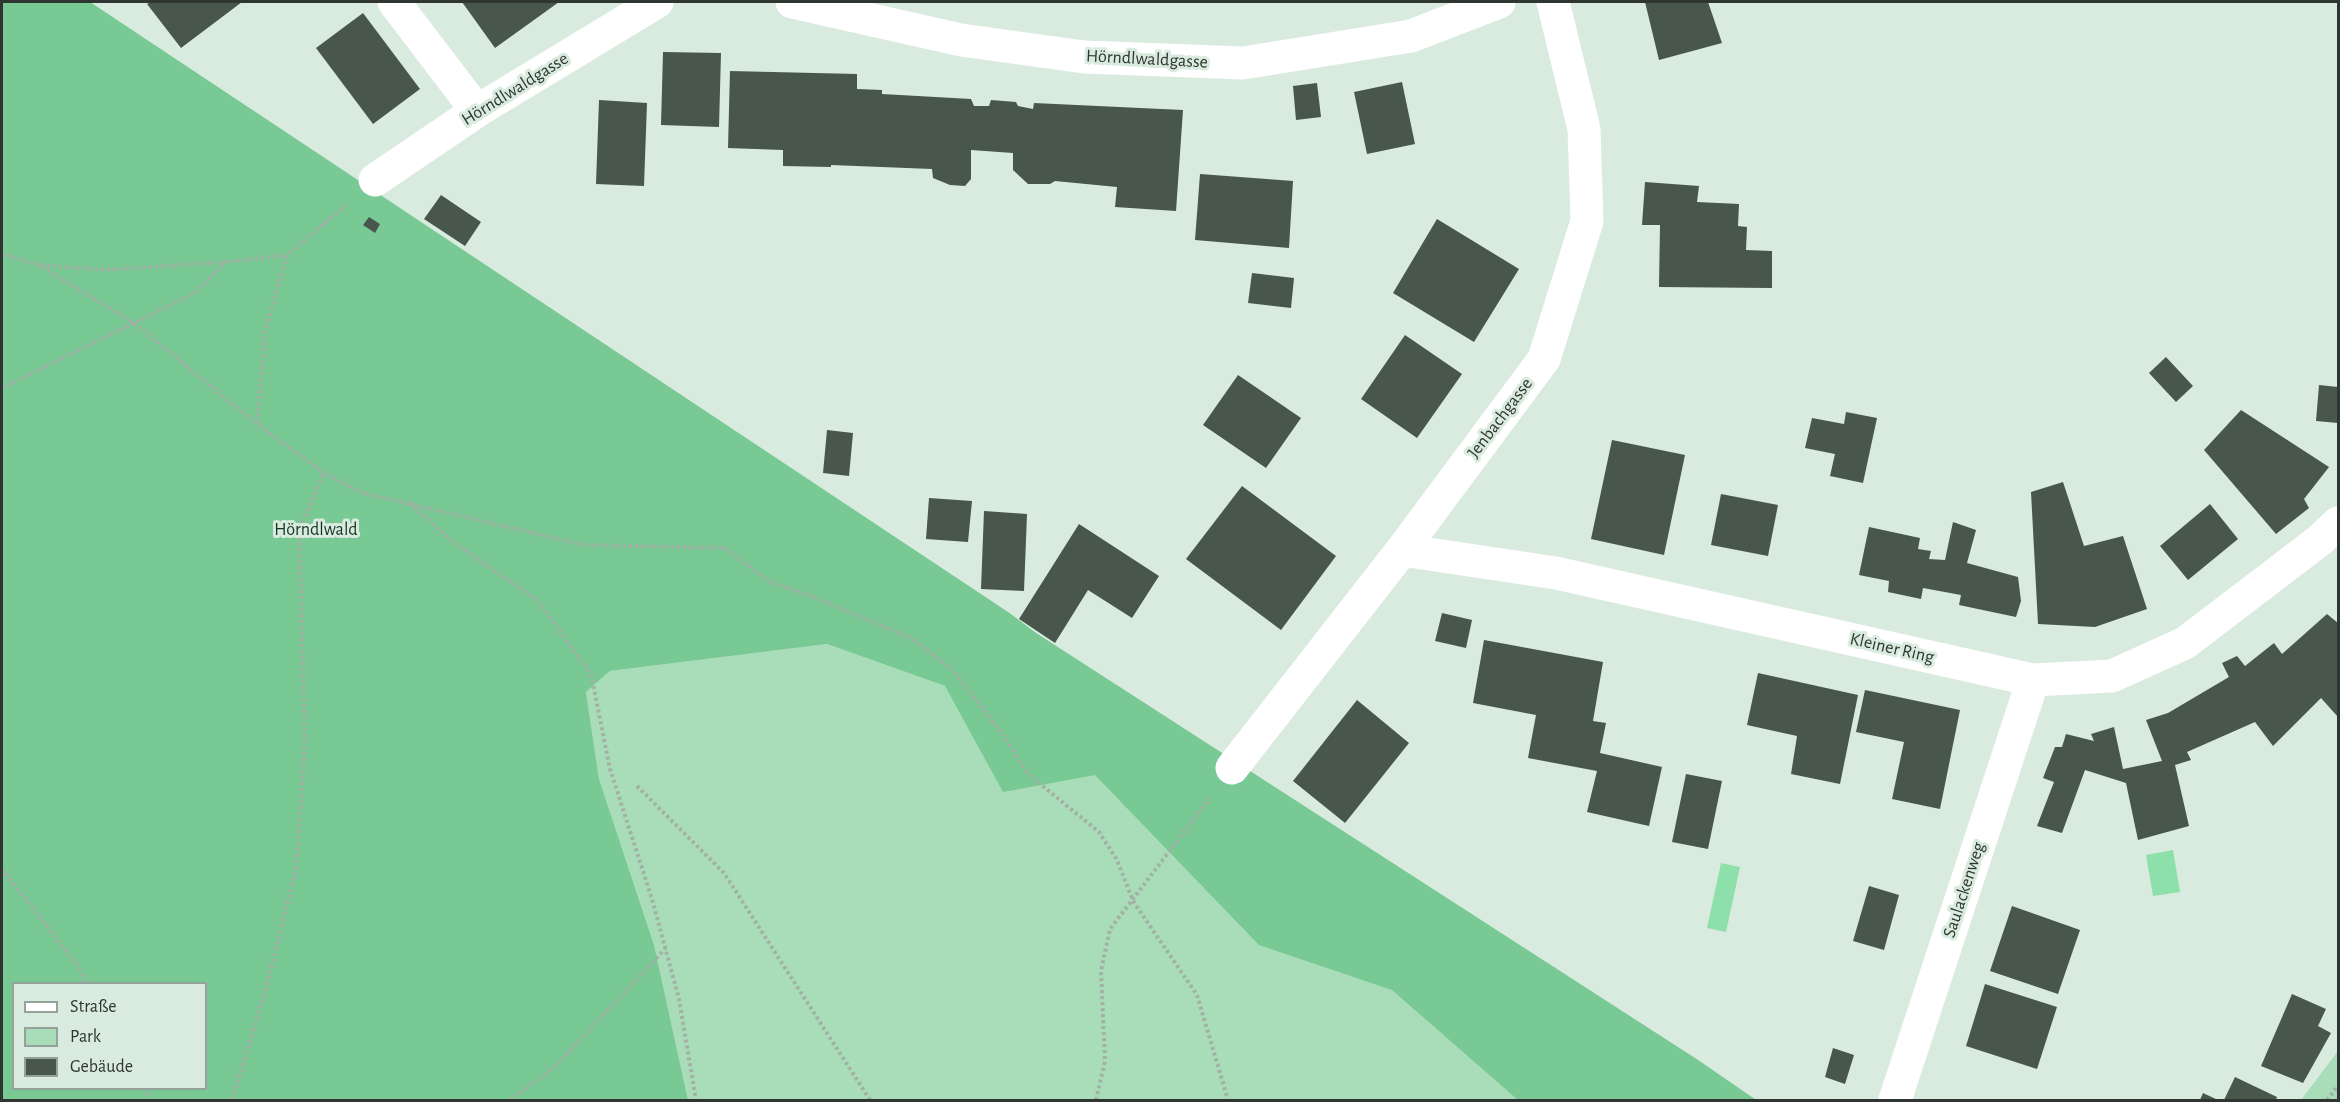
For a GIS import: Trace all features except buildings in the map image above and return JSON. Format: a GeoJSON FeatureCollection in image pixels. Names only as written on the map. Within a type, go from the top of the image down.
{"type":"FeatureCollection","features":[{"type":"Feature","properties":{"kind":"street"},"geometry":{"type":"LineString","coordinates":[[394,2],[477,111]]}},
{"type":"Feature","properties":{"kind":"street","name":"Hörndlwaldgasse"},"geometry":{"type":"LineString","coordinates":[[375,180],[477,111],[657,2]]}},
{"type":"Feature","properties":{"kind":"street","name":"Hörndlwaldgasse"},"geometry":{"type":"LineString","coordinates":[[792,2],[961,40],[1084,57],[1243,63],[1411,36],[1499,2]]}},
{"type":"Feature","properties":{"kind":"street","name":"Jenbachgasse"},"geometry":{"type":"LineString","coordinates":[[1232,768],[1402,550],[1544,359],[1587,221],[1584,129],[1553,2]]}},
{"type":"Feature","properties":{"kind":"street","name":"Kleiner Ring"},"geometry":{"type":"LineString","coordinates":[[1402,550],[1556,573],[2033,680],[2112,676],[2185,643],[2320,540],[2338,523]]}},
{"type":"Feature","properties":{"kind":"street","name":"Saulackenweg"},"geometry":{"type":"LineString","coordinates":[[1895,1101],[2033,680]]}},
{"type":"Feature","properties":{"kind":"path"},"geometry":{"type":"LineString","coordinates":[[257,424],[265,332],[287,255],[375,180]]}},
{"type":"Feature","properties":{"kind":"path"},"geometry":{"type":"LineString","coordinates":[[2,254],[39,265],[103,270],[226,262],[287,255]]}},
{"type":"Feature","properties":{"kind":"path"},"geometry":{"type":"LineString","coordinates":[[2,388],[195,293],[226,262]]}},
{"type":"Feature","properties":{"kind":"path"},"geometry":{"type":"LineString","coordinates":[[39,265],[134,323],[257,424],[324,474],[363,493],[585,545],[725,548],[770,582],[814,597],[910,638],[951,668],[1004,736],[1028,774],[1099,832],[1117,860],[1133,901],[1197,995],[1228,1101]]}},
{"type":"Feature","properties":{"kind":"path"},"geometry":{"type":"LineString","coordinates":[[231,1101],[267,985],[296,869],[305,744],[299,530],[324,474]]}},
{"type":"Feature","properties":{"kind":"path"},"geometry":{"type":"LineString","coordinates":[[410,503],[453,542],[537,600],[591,674],[610,769],[666,948],[679,999],[696,1101]]}},
{"type":"Feature","properties":{"kind":"path"},"geometry":{"type":"LineString","coordinates":[[1096,1101],[1105,1061],[1101,971],[1110,929],[1232,768]]}},
{"type":"Feature","properties":{"kind":"path"},"geometry":{"type":"LineString","coordinates":[[637,786],[724,873],[870,1101]]}},
{"type":"Feature","properties":{"kind":"path"},"geometry":{"type":"LineString","coordinates":[[2,869],[77,964],[86,982]]}},
{"type":"Feature","properties":{"kind":"path"},"geometry":{"type":"LineString","coordinates":[[510,1101],[556,1066],[666,948]]}},
{"type":"Feature","properties":{"kind":"path"},"geometry":{"type":"LineString","coordinates":[[2328,1101],[2338,1086]]}},
{"type":"Feature","properties":{"kind":"green space","name":"Hörndlwald"},"geometry":{"type":"Polygon","coordinates":[[[2,2],[90,2],[1008,612],[1036,633],[1698,1060],[1756,1100],[1518,1100],[1392,990],[1259,945],[1095,775],[1003,792],[945,686],[827,644],[610,671],[586,692],[599,779],[654,945],[688,1100],[2,1100],[2,2]]]}},
{"type":"Feature","properties":{"kind":"green space"},"geometry":{"type":"Polygon","coordinates":[[[1008,612],[1036,633],[1698,1060],[1756,1100],[688,1100],[654,945],[599,779],[586,692],[610,671],[827,644],[945,686],[1008,612]]]}},
{"type":"Feature","properties":{"kind":"green space"},"geometry":{"type":"Polygon","coordinates":[[[2338,1051],[2338,1100],[2301,1100],[2338,1051]]]}},
{"type":"Feature","properties":{"kind":"shaded area"},"geometry":{"type":"Polygon","coordinates":[[[2173,850],[2180,892],[2153,896],[2146,855],[2173,850]]]}},
{"type":"Feature","properties":{"kind":"shaded area"},"geometry":{"type":"Polygon","coordinates":[[[1721,863],[1740,867],[1726,932],[1707,928],[1721,863]]]}}]}
